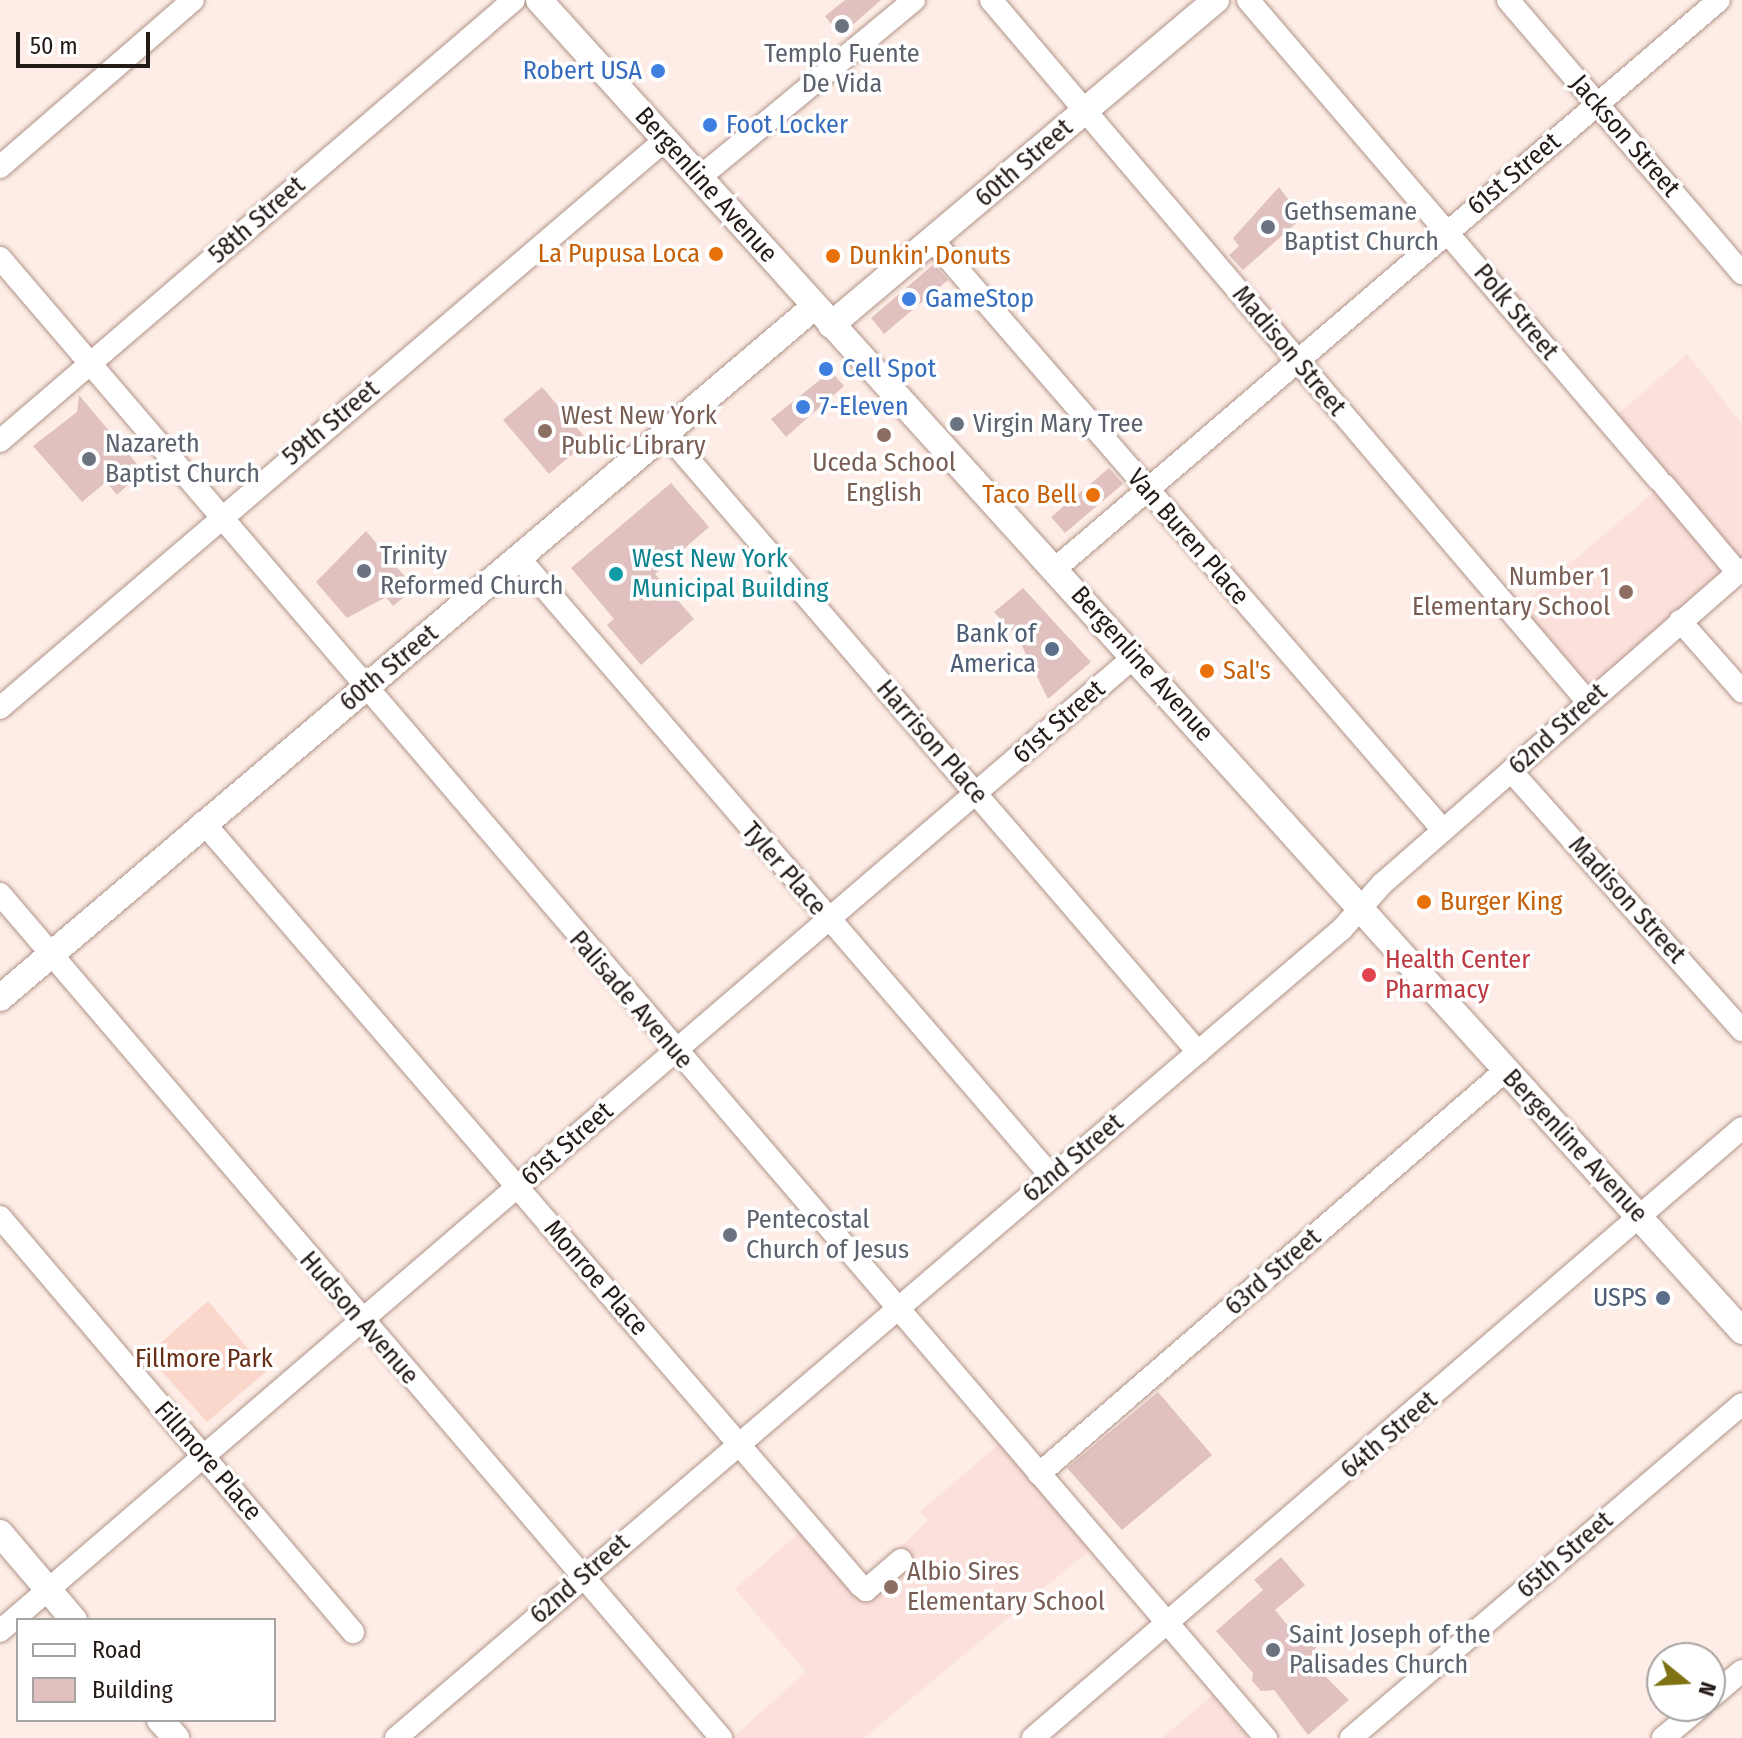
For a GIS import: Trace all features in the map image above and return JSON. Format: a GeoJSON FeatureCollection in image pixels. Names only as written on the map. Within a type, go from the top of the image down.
{"type":"FeatureCollection","features":[{"type":"Feature","properties":{"kind":"street"},"geometry":{"type":"LineString","coordinates":[[0,167],[193,0]]}},
{"type":"Feature","properties":{"kind":"street","name":"58th Street"},"geometry":{"type":"LineString","coordinates":[[0,441],[514,0]]}},
{"type":"Feature","properties":{"kind":"street","name":"Bergenline Avenue"},"geometry":{"type":"LineString","coordinates":[[539,0],[1742,1331]]}},
{"type":"Feature","properties":{"kind":"street","name":"Madison Street"},"geometry":{"type":"LineString","coordinates":[[991,0],[1588,702]]}},
{"type":"Feature","properties":{"kind":"street","name":"60th Street"},"geometry":{"type":"LineString","coordinates":[[0,998],[203,822],[665,432],[823,315],[934,242],[1216,0]]}},
{"type":"Feature","properties":{"kind":"street","name":"Polk Street"},"geometry":{"type":"LineString","coordinates":[[1248,0],[1740,571]]}},
{"type":"Feature","properties":{"kind":"street","name":"Jackson Street"},"geometry":{"type":"LineString","coordinates":[[1508,0],[1742,273]]}},
{"type":"Feature","properties":{"kind":"street","name":"61st Street"},"geometry":{"type":"LineString","coordinates":[[1055,569],[1719,0]]}},
{"type":"Feature","properties":{"kind":"street"},"geometry":{"type":"LineString","coordinates":[[699,178],[909,1]]}},
{"type":"Feature","properties":{"kind":"street","name":"59th Street"},"geometry":{"type":"LineString","coordinates":[[0,708],[665,140]]}},
{"type":"Feature","properties":{"kind":"street","name":"Van Buren Place"},"geometry":{"type":"LineString","coordinates":[[934,242],[1443,830]]}},
{"type":"Feature","properties":{"kind":"street","name":"Palisade Avenue"},"geometry":{"type":"LineString","coordinates":[[0,258],[674,1052],[1266,1738]]}},
{"type":"Feature","properties":{"kind":"street","name":"Harrison Place"},"geometry":{"type":"LineString","coordinates":[[665,432],[1198,1052]]}},
{"type":"Feature","properties":{"kind":"street","name":"Tyler Place"},"geometry":{"type":"LineString","coordinates":[[519,558],[1052,1177]]}},
{"type":"Feature","properties":{"kind":"street","name":"62nd Street"},"geometry":{"type":"LineString","coordinates":[[396,1738],[895,1307],[1198,1052],[1362,907],[1443,830],[1740,571]]}},
{"type":"Feature","properties":{"kind":"street"},"geometry":{"type":"LineString","coordinates":[[1680,621],[1742,691]]}},
{"type":"Feature","properties":{"kind":"street","name":"61st Street"},"geometry":{"type":"LineString","coordinates":[[0,1631],[1134,657]]}},
{"type":"Feature","properties":{"kind":"street","name":"Madison Street"},"geometry":{"type":"LineString","coordinates":[[1511,771],[1742,1030]]}},
{"type":"Feature","properties":{"kind":"street","name":"Monroe Place"},"geometry":{"type":"LineString","coordinates":[[203,822],[866,1590],[901,1560]]}},
{"type":"Feature","properties":{"kind":"street","name":"Hudson Avenue"},"geometry":{"type":"LineString","coordinates":[[0,894],[360,1320],[583,1577],[714,1736]]}},
{"type":"Feature","properties":{"kind":"street","name":"63rd Street"},"geometry":{"type":"LineString","coordinates":[[1039,1474],[1506,1070]]}},
{"type":"Feature","properties":{"kind":"street","name":"64th Street"},"geometry":{"type":"LineString","coordinates":[[1033,1738],[1742,1128]]}},
{"type":"Feature","properties":{"kind":"street","name":"Fillmore Place"},"geometry":{"type":"LineString","coordinates":[[0,1217],[353,1632]]}},
{"type":"Feature","properties":{"kind":"street","name":"65th Street"},"geometry":{"type":"LineString","coordinates":[[1351,1738],[1742,1404]]}},
{"type":"Feature","properties":{"kind":"street"},"geometry":{"type":"LineString","coordinates":[[0,1533],[72,1618]]}},
{"type":"Feature","properties":{"kind":"street"},"geometry":{"type":"LineString","coordinates":[[1726,1684],[1742,1671]]}},
{"type":"Feature","properties":{"kind":"street"},"geometry":{"type":"LineString","coordinates":[[162,1722],[176,1738]]}},
{"type":"Feature","properties":{"kind":"street"},"geometry":{"type":"LineString","coordinates":[[1663,1738],[1682,1722]]}},
{"type":"Feature","properties":{"kind":"shaded area"},"geometry":{"type":"Polygon","coordinates":[[[1687,354],[1742,424],[1742,566],[1610,421],[1687,354]]]}},
{"type":"Feature","properties":{"kind":"shaded area","name":"Number 1 Elementary School"},"geometry":{"type":"Polygon","coordinates":[[[1660,487],[1735,572],[1590,700],[1514,611],[1660,487]]]}},
{"type":"Feature","properties":{"kind":"shaded area","name":"Albio Sires Elementary School"},"geometry":{"type":"Polygon","coordinates":[[[1005,1439],[1091,1549],[864,1738],[732,1738],[806,1672],[735,1589],[808,1525],[860,1585],[928,1521],[920,1512],[1005,1439]]]}},
{"type":"Feature","properties":{"kind":"shaded area"},"geometry":{"type":"Polygon","coordinates":[[[1213,1695],[1248,1738],[1162,1738],[1213,1695]]]}},
{"type":"Feature","properties":{"kind":"green space","name":"Fillmore Park"},"geometry":{"type":"Polygon","coordinates":[[[208,1301],[267,1371],[207,1422],[147,1355],[208,1301]]]}},
{"type":"Feature","properties":{"kind":"building","name":"Templo Fuente De Vida"},"geometry":{"type":"Polygon","coordinates":[[[845,0],[881,0],[840,36],[825,16],[845,0]]]}},
{"type":"Feature","properties":{"kind":"building","name":"Gethsemane Baptist Church"},"geometry":{"type":"Polygon","coordinates":[[[1279,187],[1302,218],[1243,270],[1229,255],[1239,246],[1233,238],[1279,187]]]}},
{"type":"Feature","properties":{"kind":"building","name":"GameStop"},"geometry":{"type":"Polygon","coordinates":[[[934,264],[948,280],[884,334],[871,318],[934,264]]]}},
{"type":"Feature","properties":{"kind":"building","name":"7-Eleven"},"geometry":{"type":"Polygon","coordinates":[[[831,371],[844,386],[786,437],[771,419],[831,371]]]}},
{"type":"Feature","properties":{"kind":"building","name":"West New York Public Library"},"geometry":{"type":"Polygon","coordinates":[[[542,387],[588,441],[549,474],[503,420],[542,387]]]}},
{"type":"Feature","properties":{"kind":"building","name":"Nazareth Baptist Church"},"geometry":{"type":"Polygon","coordinates":[[[79,395],[143,471],[117,495],[106,482],[82,502],[33,446],[77,412],[79,395]]]}},
{"type":"Feature","properties":{"kind":"building","name":"Taco Bell"},"geometry":{"type":"Polygon","coordinates":[[[1109,468],[1123,484],[1065,533],[1051,517],[1109,468]]]}},
{"type":"Feature","properties":{"kind":"building","name":"West New York Municipal Building"},"geometry":{"type":"Polygon","coordinates":[[[671,483],[709,527],[655,574],[694,619],[641,665],[607,625],[614,619],[571,568],[671,483]]]}},
{"type":"Feature","properties":{"kind":"building","name":"Trinity Reformed Church"},"geometry":{"type":"Polygon","coordinates":[[[366,531],[407,579],[396,588],[404,597],[393,606],[386,597],[347,618],[316,582],[366,531]]]}},
{"type":"Feature","properties":{"kind":"building","name":"Bank of America"},"geometry":{"type":"Polygon","coordinates":[[[1023,588],[1091,662],[1048,699],[1017,636],[994,612],[1023,588]]]}},
{"type":"Feature","properties":{"kind":"building"},"geometry":{"type":"Polygon","coordinates":[[[1158,1392],[1212,1455],[1122,1530],[1067,1468],[1158,1392]]]}},
{"type":"Feature","properties":{"kind":"building","name":"Saint Joseph of the Palisades Church"},"geometry":{"type":"Polygon","coordinates":[[[1281,1557],[1305,1585],[1275,1610],[1299,1639],[1307,1633],[1317,1646],[1309,1660],[1349,1700],[1308,1735],[1274,1690],[1261,1691],[1252,1681],[1253,1673],[1216,1631],[1263,1590],[1254,1580],[1281,1557]]]}},
{"type":"Feature","properties":{"kind":"place","name":"Templo Fuente De Vida"},"geometry":{"type":"Point","coordinates":[842,26]}},
{"type":"Feature","properties":{"kind":"place","name":"Robert USA"},"geometry":{"type":"Point","coordinates":[658,71]}},
{"type":"Feature","properties":{"kind":"place","name":"Foot Locker"},"geometry":{"type":"Point","coordinates":[710,125]}},
{"type":"Feature","properties":{"kind":"place","name":"Gethsemane Baptist Church"},"geometry":{"type":"Point","coordinates":[1268,227]}},
{"type":"Feature","properties":{"kind":"place","name":"La Pupusa Loca"},"geometry":{"type":"Point","coordinates":[716,254]}},
{"type":"Feature","properties":{"kind":"place","name":"Dunkin' Donuts"},"geometry":{"type":"Point","coordinates":[833,256]}},
{"type":"Feature","properties":{"kind":"place","name":"GameStop"},"geometry":{"type":"Point","coordinates":[909,299]}},
{"type":"Feature","properties":{"kind":"place","name":"Cell Spot"},"geometry":{"type":"Point","coordinates":[826,369]}},
{"type":"Feature","properties":{"kind":"place","name":"7-Eleven"},"geometry":{"type":"Point","coordinates":[803,407]}},
{"type":"Feature","properties":{"kind":"place","name":"Virgin Mary Tree"},"geometry":{"type":"Point","coordinates":[957,424]}},
{"type":"Feature","properties":{"kind":"place","name":"West New York Public Library"},"geometry":{"type":"Point","coordinates":[545,431]}},
{"type":"Feature","properties":{"kind":"place","name":"Uceda School English"},"geometry":{"type":"Point","coordinates":[884,435]}},
{"type":"Feature","properties":{"kind":"place","name":"Nazareth Baptist Church"},"geometry":{"type":"Point","coordinates":[89,459]}},
{"type":"Feature","properties":{"kind":"place","name":"Taco Bell"},"geometry":{"type":"Point","coordinates":[1093,495]}},
{"type":"Feature","properties":{"kind":"place","name":"Trinity Reformed Church"},"geometry":{"type":"Point","coordinates":[364,571]}},
{"type":"Feature","properties":{"kind":"place","name":"West New York Municipal Building"},"geometry":{"type":"Point","coordinates":[616,574]}},
{"type":"Feature","properties":{"kind":"place","name":"Number 1 Elementary School"},"geometry":{"type":"Point","coordinates":[1626,592]}},
{"type":"Feature","properties":{"kind":"place","name":"Bank of America"},"geometry":{"type":"Point","coordinates":[1052,649]}},
{"type":"Feature","properties":{"kind":"place","name":"Sal's"},"geometry":{"type":"Point","coordinates":[1207,671]}},
{"type":"Feature","properties":{"kind":"place","name":"Burger King"},"geometry":{"type":"Point","coordinates":[1424,902]}},
{"type":"Feature","properties":{"kind":"place","name":"Health Center Pharmacy"},"geometry":{"type":"Point","coordinates":[1369,975]}},
{"type":"Feature","properties":{"kind":"place","name":"Pentecostal Church of Jesus"},"geometry":{"type":"Point","coordinates":[730,1235]}},
{"type":"Feature","properties":{"kind":"place","name":"USPS"},"geometry":{"type":"Point","coordinates":[1663,1298]}},
{"type":"Feature","properties":{"kind":"place","name":"Albio Sires Elementary School"},"geometry":{"type":"Point","coordinates":[891,1587]}},
{"type":"Feature","properties":{"kind":"place","name":"Saint Joseph of the Palisades Church"},"geometry":{"type":"Point","coordinates":[1273,1650]}}]}
